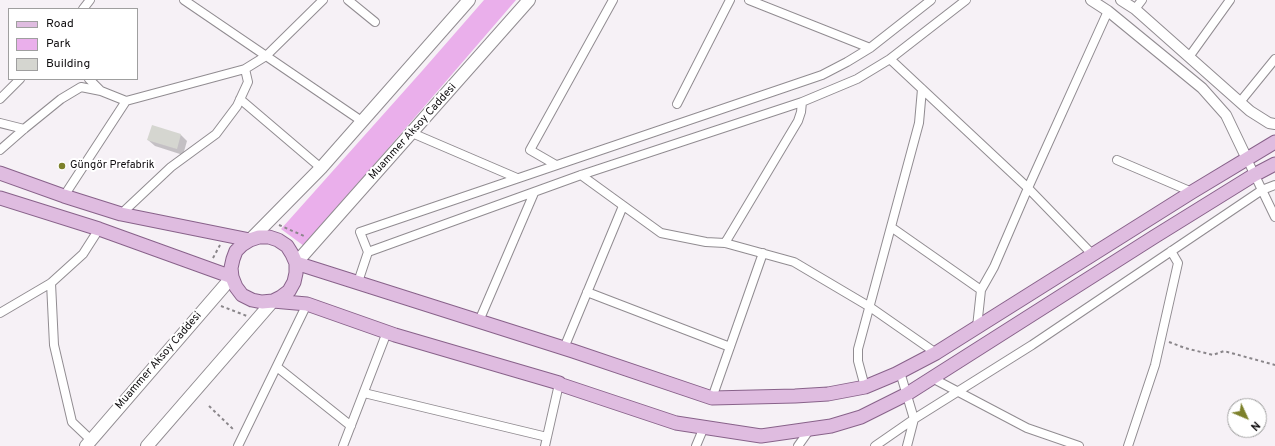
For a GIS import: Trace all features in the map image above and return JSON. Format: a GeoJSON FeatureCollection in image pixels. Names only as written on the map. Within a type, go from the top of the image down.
{"type":"FeatureCollection","features":[{"type":"Feature","properties":{"kind":"main road"},"geometry":{"type":"LineString","coordinates":[[469,0],[321,168],[250,240],[236,251],[232,259],[231,268],[232,277],[236,287],[242,295],[252,300],[262,302],[273,301],[307,304],[387,332],[559,383],[676,423],[761,436],[831,426],[861,417],[907,394],[1254,175],[1275,164]]}},
{"type":"Feature","properties":{"kind":"main road","name":"Muammer Aksoy Caddesi"},"geometry":{"type":"LineString","coordinates":[[296,263],[529,0]]}},
{"type":"Feature","properties":{"kind":"main road"},"geometry":{"type":"LineString","coordinates":[[296,263],[564,348],[712,398],[828,394],[865,387],[900,372],[936,353],[1092,254],[1275,142]]}},
{"type":"Feature","properties":{"kind":"main road"},"geometry":{"type":"LineString","coordinates":[[0,173],[64,196],[121,214],[250,240],[259,237],[269,237],[278,240],[290,250],[296,263],[296,272],[289,290],[281,297],[273,301],[147,446]]}},
{"type":"Feature","properties":{"kind":"main road"},"geometry":{"type":"LineString","coordinates":[[0,198],[99,229],[232,277]]}},
{"type":"Feature","properties":{"kind":"main road","name":"Muammer Aksoy Caddesi"},"geometry":{"type":"LineString","coordinates":[[89,443],[232,277]]}},
{"type":"Feature","properties":{"kind":"street"},"geometry":{"type":"LineString","coordinates":[[84,8],[90,0]]}},
{"type":"Feature","properties":{"kind":"street"},"geometry":{"type":"LineString","coordinates":[[184,0],[196,3],[266,56],[363,122]]}},
{"type":"Feature","properties":{"kind":"street"},"geometry":{"type":"LineString","coordinates":[[0,150],[61,99],[81,87],[101,91],[126,102],[245,69],[266,56],[323,0]]}},
{"type":"Feature","properties":{"kind":"street"},"geometry":{"type":"LineString","coordinates":[[348,0],[375,22]]}},
{"type":"Feature","properties":{"kind":"street"},"geometry":{"type":"LineString","coordinates":[[556,165],[530,150],[613,0]]}},
{"type":"Feature","properties":{"kind":"street"},"geometry":{"type":"LineString","coordinates":[[676,104],[730,0]]}},
{"type":"Feature","properties":{"kind":"street"},"geometry":{"type":"LineString","coordinates":[[749,0],[870,48]]}},
{"type":"Feature","properties":{"kind":"street"},"geometry":{"type":"LineString","coordinates":[[358,282],[368,252],[360,232],[822,75],[870,48],[931,0]]}},
{"type":"Feature","properties":{"kind":"street"},"geometry":{"type":"LineString","coordinates":[[368,252],[581,175],[802,102],[857,79],[890,59],[966,0]]}},
{"type":"Feature","properties":{"kind":"street"},"geometry":{"type":"LineString","coordinates":[[1091,0],[1108,11],[1202,88],[1226,115],[1275,216]]}},
{"type":"Feature","properties":{"kind":"street"},"geometry":{"type":"LineString","coordinates":[[1121,0],[1134,9],[1250,111],[1269,123],[1275,124]]}},
{"type":"Feature","properties":{"kind":"street"},"geometry":{"type":"LineString","coordinates":[[1134,9],[1142,0]]}},
{"type":"Feature","properties":{"kind":"street"},"geometry":{"type":"LineString","coordinates":[[1189,57],[1230,0]]}},
{"type":"Feature","properties":{"kind":"street"},"geometry":{"type":"LineString","coordinates":[[977,327],[981,290],[994,267],[1108,11]]}},
{"type":"Feature","properties":{"kind":"street"},"geometry":{"type":"LineString","coordinates":[[890,59],[1028,188],[1092,254]]}},
{"type":"Feature","properties":{"kind":"street"},"geometry":{"type":"LineString","coordinates":[[1240,102],[1275,59]]}},
{"type":"Feature","properties":{"kind":"street"},"geometry":{"type":"LineString","coordinates":[[121,214],[171,167],[216,134],[237,106],[248,82],[245,69]]}},
{"type":"Feature","properties":{"kind":"street"},"geometry":{"type":"LineString","coordinates":[[0,99],[19,80]]}},
{"type":"Feature","properties":{"kind":"street"},"geometry":{"type":"LineString","coordinates":[[90,80],[101,91]]}},
{"type":"Feature","properties":{"kind":"street"},"geometry":{"type":"LineString","coordinates":[[865,387],[858,361],[858,349],[919,123],[922,89]]}},
{"type":"Feature","properties":{"kind":"street"},"geometry":{"type":"LineString","coordinates":[[240,99],[321,168]]}},
{"type":"Feature","properties":{"kind":"street"},"geometry":{"type":"LineString","coordinates":[[64,196],[126,102]]}},
{"type":"Feature","properties":{"kind":"street"},"geometry":{"type":"LineString","coordinates":[[725,243],[798,121],[802,112],[802,102]]}},
{"type":"Feature","properties":{"kind":"street"},"geometry":{"type":"LineString","coordinates":[[0,123],[24,129]]}},
{"type":"Feature","properties":{"kind":"street"},"geometry":{"type":"LineString","coordinates":[[412,133],[517,178]]}},
{"type":"Feature","properties":{"kind":"street"},"geometry":{"type":"LineString","coordinates":[[1117,160],[1192,192]]}},
{"type":"Feature","properties":{"kind":"street"},"geometry":{"type":"LineString","coordinates":[[581,175],[661,233],[706,242],[725,243],[794,262],[870,307],[936,353]]}},
{"type":"Feature","properties":{"kind":"street"},"geometry":{"type":"LineString","coordinates":[[875,446],[957,391],[1032,345],[1262,190],[1275,185]]}},
{"type":"Feature","properties":{"kind":"street"},"geometry":{"type":"LineString","coordinates":[[479,321],[534,193]]}},
{"type":"Feature","properties":{"kind":"street"},"geometry":{"type":"LineString","coordinates":[[564,348],[623,206]]}},
{"type":"Feature","properties":{"kind":"street"},"geometry":{"type":"LineString","coordinates":[[891,227],[981,290]]}},
{"type":"Feature","properties":{"kind":"street"},"geometry":{"type":"LineString","coordinates":[[0,313],[51,283],[83,254],[99,229]]}},
{"type":"Feature","properties":{"kind":"street"},"geometry":{"type":"LineString","coordinates":[[1128,446],[1155,365],[1178,263],[1171,251]]}},
{"type":"Feature","properties":{"kind":"street"},"geometry":{"type":"LineString","coordinates":[[712,398],[763,254]]}},
{"type":"Feature","properties":{"kind":"street"},"geometry":{"type":"LineString","coordinates":[[51,283],[54,345],[72,422],[89,443]]}},
{"type":"Feature","properties":{"kind":"street"},"geometry":{"type":"LineString","coordinates":[[587,292],[730,347]]}},
{"type":"Feature","properties":{"kind":"street"},"geometry":{"type":"LineString","coordinates":[[238,446],[307,304]]}},
{"type":"Feature","properties":{"kind":"street"},"geometry":{"type":"LineString","coordinates":[[343,446],[387,332]]}},
{"type":"Feature","properties":{"kind":"street"},"geometry":{"type":"LineString","coordinates":[[277,366],[351,426]]}},
{"type":"Feature","properties":{"kind":"street"},"geometry":{"type":"LineString","coordinates":[[900,372],[914,419],[907,446]]}},
{"type":"Feature","properties":{"kind":"street"},"geometry":{"type":"LineString","coordinates":[[932,378],[1027,428],[1079,446]]}},
{"type":"Feature","properties":{"kind":"street"},"geometry":{"type":"LineString","coordinates":[[545,446],[559,384]]}},
{"type":"Feature","properties":{"kind":"street"},"geometry":{"type":"LineString","coordinates":[[364,393],[547,437]]}},
{"type":"Feature","properties":{"kind":"street"},"geometry":{"type":"LineString","coordinates":[[696,446],[704,427]]}},
{"type":"Feature","properties":{"kind":"street"},"geometry":{"type":"LineString","coordinates":[[798,446],[810,429]]}},
{"type":"Feature","properties":{"kind":"path"},"geometry":{"type":"LineString","coordinates":[[269,221],[316,241]]}},
{"type":"Feature","properties":{"kind":"path"},"geometry":{"type":"LineString","coordinates":[[208,268],[225,235]]}},
{"type":"Feature","properties":{"kind":"path"},"geometry":{"type":"LineString","coordinates":[[211,301],[256,320]]}},
{"type":"Feature","properties":{"kind":"path"},"geometry":{"type":"LineString","coordinates":[[1161,339],[1192,350],[1213,355],[1224,351],[1275,365]]}},
{"type":"Feature","properties":{"kind":"path"},"geometry":{"type":"LineString","coordinates":[[209,406],[242,438]]}},
{"type":"Feature","properties":{"kind":"green space"},"geometry":{"type":"Polygon","coordinates":[[[484,0],[516,0],[304,246],[281,229],[422,71],[484,0]]]}},
{"type":"Feature","properties":{"kind":"building"},"geometry":{"type":"Polygon","coordinates":[[[152,125],[181,134],[177,149],[147,140],[152,125]]]}},
{"type":"Feature","properties":{"kind":"place","name":"Güngör Prefabrik"},"geometry":{"type":"Point","coordinates":[62,166]}}]}
